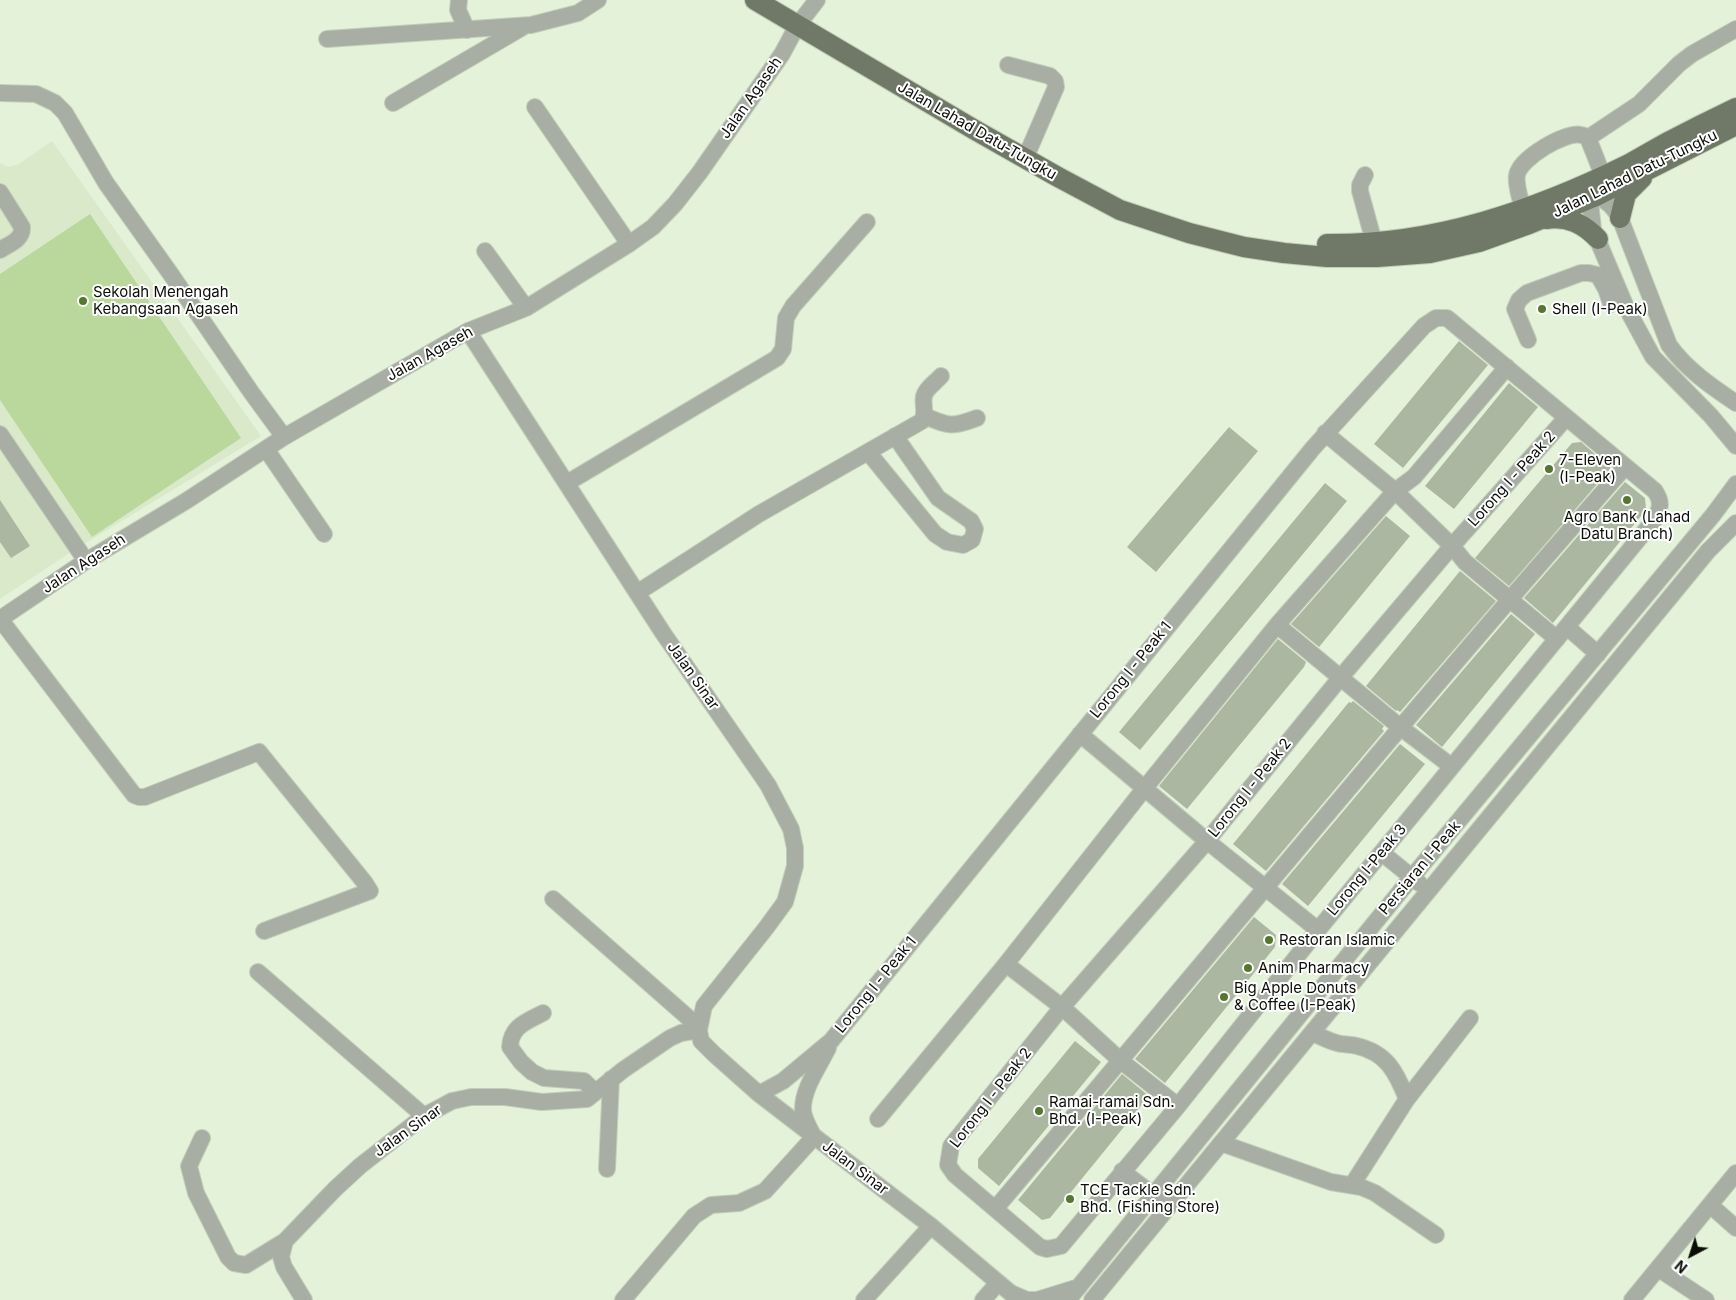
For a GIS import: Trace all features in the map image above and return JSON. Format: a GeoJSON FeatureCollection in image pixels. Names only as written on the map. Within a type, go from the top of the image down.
{"type":"FeatureCollection","features":[{"type":"Feature","properties":{"kind":"main road","name":"Jalan Lahad Datu-Tungku"},"geometry":{"type":"LineString","coordinates":[[755,0],[1025,159],[1120,210],[1189,233],[1244,247],[1284,253],[1327,257],[1377,257],[1430,253],[1479,242],[1527,216],[1559,194],[1626,165],[1736,108]]}},
{"type":"Feature","properties":{"kind":"main road","name":"Jalan Lahad Datu-Tungku"},"geometry":{"type":"LineString","coordinates":[[1210,238],[1286,243],[1343,244],[1374,242],[1453,231],[1527,216],[1596,196],[1736,125]]}},
{"type":"Feature","properties":{"kind":"main road"},"geometry":{"type":"LineString","coordinates":[[1620,218],[1626,194],[1635,182],[1661,163]]}},
{"type":"Feature","properties":{"kind":"main road"},"geometry":{"type":"LineString","coordinates":[[1559,194],[1579,192],[1596,196],[1607,180],[1626,165]]}},
{"type":"Feature","properties":{"kind":"main road"},"geometry":{"type":"LineString","coordinates":[[1527,216],[1573,220],[1598,239]]}},
{"type":"Feature","properties":{"kind":"street"},"geometry":{"type":"LineString","coordinates":[[459,0],[458,10],[467,30]]}},
{"type":"Feature","properties":{"kind":"street"},"geometry":{"type":"LineString","coordinates":[[327,39],[527,25],[578,13],[598,0]]}},
{"type":"Feature","properties":{"kind":"street","name":"Jalan Agaseh"},"geometry":{"type":"LineString","coordinates":[[0,619],[86,561],[186,501],[284,436],[468,331],[526,308],[654,227],[700,172],[782,54],[797,26],[817,0]]}},
{"type":"Feature","properties":{"kind":"street"},"geometry":{"type":"LineString","coordinates":[[393,104],[527,25]]}},
{"type":"Feature","properties":{"kind":"street"},"geometry":{"type":"LineString","coordinates":[[1588,138],[1638,104],[1692,54],[1736,29]]}},
{"type":"Feature","properties":{"kind":"street"},"geometry":{"type":"LineString","coordinates":[[1008,65],[1050,76],[1055,81],[1056,87],[1025,159]]}},
{"type":"Feature","properties":{"kind":"street"},"geometry":{"type":"LineString","coordinates":[[0,92],[36,94],[55,103],[64,113],[106,183],[246,385],[284,436]]}},
{"type":"Feature","properties":{"kind":"street"},"geometry":{"type":"LineString","coordinates":[[535,106],[629,244]]}},
{"type":"Feature","properties":{"kind":"street"},"geometry":{"type":"LineString","coordinates":[[1527,216],[1517,175],[1522,163],[1536,152],[1571,136],[1581,134],[1588,138],[1603,176]]}},
{"type":"Feature","properties":{"kind":"street"},"geometry":{"type":"LineString","coordinates":[[1365,175],[1360,185],[1360,191],[1374,242]]}},
{"type":"Feature","properties":{"kind":"street"},"geometry":{"type":"LineString","coordinates":[[0,192],[22,227],[22,231],[18,239],[0,250]]}},
{"type":"Feature","properties":{"kind":"street"},"geometry":{"type":"LineString","coordinates":[[1736,403],[1695,372],[1678,357],[1669,345],[1620,218],[1612,205],[1596,196],[1591,204],[1593,228],[1626,307],[1653,357],[1711,416],[1736,446]]}},
{"type":"Feature","properties":{"kind":"street"},"geometry":{"type":"LineString","coordinates":[[567,483],[777,358],[784,349],[786,318],[793,306],[867,222]]}},
{"type":"Feature","properties":{"kind":"street"},"geometry":{"type":"LineString","coordinates":[[485,250],[526,308]]}},
{"type":"Feature","properties":{"kind":"street"},"geometry":{"type":"LineString","coordinates":[[1528,340],[1515,309],[1519,300],[1527,293],[1581,273],[1594,273],[1598,275],[1606,289],[1611,304]]}},
{"type":"Feature","properties":{"kind":"street","name":"Lorong I - Peak 1"},"geometry":{"type":"LineString","coordinates":[[760,1094],[783,1081],[831,1041],[1325,433],[1424,326],[1436,318],[1447,318],[1507,367]]}},
{"type":"Feature","properties":{"kind":"street","name":"Jalan Sinar"},"geometry":{"type":"LineString","coordinates":[[468,331],[637,593],[768,785],[790,829],[795,848],[795,866],[785,902],[704,1006],[698,1030],[702,1041],[714,1054],[760,1094],[931,1226],[1009,1292]]}},
{"type":"Feature","properties":{"kind":"street"},"geometry":{"type":"LineString","coordinates":[[878,1119],[1006,964],[1277,625],[1396,491],[1414,477],[1507,367],[1625,467],[1400,727],[995,1209]]}},
{"type":"Feature","properties":{"kind":"street"},"geometry":{"type":"LineString","coordinates":[[637,593],[759,514],[922,421],[925,416],[924,396],[941,376]]}},
{"type":"Feature","properties":{"kind":"street"},"geometry":{"type":"LineString","coordinates":[[925,416],[944,425],[959,425],[978,418]]}},
{"type":"Feature","properties":{"kind":"street","name":"Lorong I - Peak 2"},"geometry":{"type":"LineString","coordinates":[[995,1209],[955,1175],[948,1165],[950,1146],[957,1136],[1062,1007],[1207,841],[1452,546],[1566,418]]}},
{"type":"Feature","properties":{"kind":"street"},"geometry":{"type":"LineString","coordinates":[[1325,433],[1396,491],[1452,546],[1465,562],[1510,598],[1562,633],[1598,654]]}},
{"type":"Feature","properties":{"kind":"street"},"geometry":{"type":"LineString","coordinates":[[0,434],[86,561]]}},
{"type":"Feature","properties":{"kind":"street"},"geometry":{"type":"LineString","coordinates":[[868,452],[935,534],[947,542],[963,545],[972,540],[975,529],[971,521],[938,498],[895,436]]}},
{"type":"Feature","properties":{"kind":"street"},"geometry":{"type":"LineString","coordinates":[[266,449],[324,534]]}},
{"type":"Feature","properties":{"kind":"street","name":"Lorong I-Peak 3"},"geometry":{"type":"LineString","coordinates":[[995,1209],[1040,1246],[1047,1249],[1061,1246],[1178,1106],[1451,766],[1655,518],[1661,507],[1661,500],[1655,491],[1625,467]]}},
{"type":"Feature","properties":{"kind":"street","name":"Persiaran I-Peak"},"geometry":{"type":"LineString","coordinates":[[1074,1294],[1412,877],[1713,515],[1736,484]]}},
{"type":"Feature","properties":{"kind":"street"},"geometry":{"type":"LineString","coordinates":[[1094,1299],[1708,551],[1736,523]]}},
{"type":"Feature","properties":{"kind":"street"},"geometry":{"type":"LineString","coordinates":[[0,619],[134,795],[145,797],[259,752],[370,891],[264,931]]}},
{"type":"Feature","properties":{"kind":"street"},"geometry":{"type":"LineString","coordinates":[[1277,625],[1400,727],[1451,766]]}},
{"type":"Feature","properties":{"kind":"street"},"geometry":{"type":"LineString","coordinates":[[1080,734],[1265,889],[1318,930]]}},
{"type":"Feature","properties":{"kind":"street"},"geometry":{"type":"LineString","coordinates":[[1382,853],[1428,891]]}},
{"type":"Feature","properties":{"kind":"street"},"geometry":{"type":"LineString","coordinates":[[553,899],[692,1021],[698,1030]]}},
{"type":"Feature","properties":{"kind":"street"},"geometry":{"type":"LineString","coordinates":[[1006,964],[1062,1007],[1121,1061],[1178,1106]]}},
{"type":"Feature","properties":{"kind":"street"},"geometry":{"type":"LineString","coordinates":[[258,972],[424,1116]]}},
{"type":"Feature","properties":{"kind":"street"},"geometry":{"type":"LineString","coordinates":[[543,1014],[520,1025],[511,1036],[510,1047],[521,1062],[532,1072],[544,1078],[584,1081],[595,1092]]}},
{"type":"Feature","properties":{"kind":"street"},"geometry":{"type":"LineString","coordinates":[[1352,1185],[1407,1099],[1470,1018]]}},
{"type":"Feature","properties":{"kind":"street","name":"Jalan Sinar"},"geometry":{"type":"LineString","coordinates":[[202,1138],[189,1166],[196,1193],[228,1256],[234,1262],[246,1265],[285,1241],[360,1166],[424,1116],[452,1101],[471,1097],[542,1102],[573,1101],[587,1098],[611,1078],[670,1038],[681,1033],[698,1030]]}},
{"type":"Feature","properties":{"kind":"street"},"geometry":{"type":"LineString","coordinates":[[1312,1033],[1337,1043],[1355,1045],[1372,1050],[1383,1057],[1392,1068],[1407,1099]]}},
{"type":"Feature","properties":{"kind":"street","name":"Lorong I - Peak 1"},"geometry":{"type":"LineString","coordinates":[[814,1137],[806,1121],[804,1098],[831,1041]]}},
{"type":"Feature","properties":{"kind":"street"},"geometry":{"type":"LineString","coordinates":[[607,1169],[611,1078]]}},
{"type":"Feature","properties":{"kind":"street"},"geometry":{"type":"LineString","coordinates":[[623,1300],[694,1216],[711,1205],[739,1203],[765,1191],[814,1137]]}},
{"type":"Feature","properties":{"kind":"street"},"geometry":{"type":"LineString","coordinates":[[1221,1143],[1331,1182],[1361,1187],[1375,1193],[1436,1235]]}},
{"type":"Feature","properties":{"kind":"street"},"geometry":{"type":"LineString","coordinates":[[1122,1171],[1168,1208]]}},
{"type":"Feature","properties":{"kind":"street"},"geometry":{"type":"LineString","coordinates":[[1632,1300],[1736,1174]]}},
{"type":"Feature","properties":{"kind":"street"},"geometry":{"type":"LineString","coordinates":[[1710,1205],[1736,1228]]}},
{"type":"Feature","properties":{"kind":"street"},"geometry":{"type":"LineString","coordinates":[[864,1300],[931,1226]]}},
{"type":"Feature","properties":{"kind":"street"},"geometry":{"type":"LineString","coordinates":[[285,1241],[280,1257],[284,1268],[304,1300]]}},
{"type":"Feature","properties":{"kind":"street"},"geometry":{"type":"LineString","coordinates":[[1659,1269],[1706,1300]]}},
{"type":"Feature","properties":{"kind":"street"},"geometry":{"type":"LineString","coordinates":[[983,1300],[1009,1292],[1027,1300],[1074,1294]]}},
{"type":"Feature","properties":{"kind":"shaded area","name":"Sekolah Menengah Kebangsaan Agaseh"},"geometry":{"type":"Polygon","coordinates":[[[52,141],[261,436],[71,552],[0,599],[0,163],[9,167],[19,164],[52,141]]]}},
{"type":"Feature","properties":{"kind":"green space","name":"Sekolah Menengah Kebangsaan Agaseh"},"geometry":{"type":"Polygon","coordinates":[[[90,214],[241,438],[92,537],[0,400],[0,274],[90,214]]]}},
{"type":"Feature","properties":{"kind":"building"},"geometry":{"type":"Polygon","coordinates":[[[1459,341],[1488,365],[1403,468],[1374,444],[1459,341]]]}},
{"type":"Feature","properties":{"kind":"building"},"geometry":{"type":"Polygon","coordinates":[[[1509,383],[1538,407],[1454,509],[1425,486],[1509,383]]]}},
{"type":"Feature","properties":{"kind":"building"},"geometry":{"type":"Polygon","coordinates":[[[1229,427],[1258,451],[1156,572],[1127,547],[1229,427]]]}},
{"type":"Feature","properties":{"kind":"building"},"geometry":{"type":"Polygon","coordinates":[[[1581,442],[1610,469],[1509,586],[1475,558],[1572,443],[1581,442]]]}},
{"type":"Feature","properties":{"kind":"building"},"geometry":{"type":"Polygon","coordinates":[[[1625,482],[1645,498],[1646,510],[1553,623],[1524,598],[1625,482]]]}},
{"type":"Feature","properties":{"kind":"building"},"geometry":{"type":"Polygon","coordinates":[[[1325,483],[1347,501],[1140,750],[1119,732],[1325,483]]]}},
{"type":"Feature","properties":{"kind":"building"},"geometry":{"type":"Polygon","coordinates":[[[0,500],[30,546],[11,558],[0,542],[0,500]]]}},
{"type":"Feature","properties":{"kind":"building"},"geometry":{"type":"Polygon","coordinates":[[[1386,516],[1410,536],[1319,647],[1291,624],[1386,516]]]}},
{"type":"Feature","properties":{"kind":"building"},"geometry":{"type":"Polygon","coordinates":[[[1460,571],[1496,601],[1400,712],[1396,711],[1366,686],[1460,571]]]}},
{"type":"Feature","properties":{"kind":"building"},"geometry":{"type":"Polygon","coordinates":[[[1511,614],[1535,634],[1442,747],[1416,725],[1511,614]]]}},
{"type":"Feature","properties":{"kind":"building"},"geometry":{"type":"Polygon","coordinates":[[[1278,639],[1306,662],[1304,667],[1187,809],[1159,786],[1278,639]]]}},
{"type":"Feature","properties":{"kind":"building"},"geometry":{"type":"Polygon","coordinates":[[[1353,701],[1384,726],[1382,729],[1384,731],[1266,871],[1233,844],[1349,702],[1353,701]]]}},
{"type":"Feature","properties":{"kind":"building"},"geometry":{"type":"Polygon","coordinates":[[[1400,744],[1425,764],[1308,906],[1282,884],[1400,744]]]}},
{"type":"Feature","properties":{"kind":"building"},"geometry":{"type":"Polygon","coordinates":[[[1254,917],[1276,935],[1275,947],[1165,1083],[1135,1059],[1254,917]]]}},
{"type":"Feature","properties":{"kind":"building","name":"Ramai-ramai Sdn. Bhd. (I-Peak)"},"geometry":{"type":"Polygon","coordinates":[[[1075,1041],[1101,1062],[999,1186],[978,1168],[978,1159],[1075,1041]]]}},
{"type":"Feature","properties":{"kind":"building"},"geometry":{"type":"Polygon","coordinates":[[[1122,1074],[1149,1096],[1050,1218],[1042,1220],[1018,1200],[1122,1074]]]}},
{"type":"Feature","properties":{"kind":"place","name":"Sekolah Menengah Kebangsaan Agaseh"},"geometry":{"type":"Point","coordinates":[83,301]}},
{"type":"Feature","properties":{"kind":"place","name":"Shell (I-Peak)"},"geometry":{"type":"Point","coordinates":[1542,309]}},
{"type":"Feature","properties":{"kind":"place","name":"7-Eleven (I-Peak)"},"geometry":{"type":"Point","coordinates":[1549,469]}},
{"type":"Feature","properties":{"kind":"place","name":"Agro Bank (Lahad Datu Branch)"},"geometry":{"type":"Point","coordinates":[1627,500]}},
{"type":"Feature","properties":{"kind":"place","name":"Restoran Islamic"},"geometry":{"type":"Point","coordinates":[1269,940]}},
{"type":"Feature","properties":{"kind":"place","name":"Anim Pharmacy"},"geometry":{"type":"Point","coordinates":[1248,968]}},
{"type":"Feature","properties":{"kind":"place","name":"Big Apple Donuts & Coffee (I-Peak)"},"geometry":{"type":"Point","coordinates":[1224,997]}},
{"type":"Feature","properties":{"kind":"place","name":"Ramai-ramai Sdn. Bhd. (I-Peak)"},"geometry":{"type":"Point","coordinates":[1039,1111]}},
{"type":"Feature","properties":{"kind":"place","name":"TCE Tackle Sdn. Bhd. (Fishing Store)"},"geometry":{"type":"Point","coordinates":[1070,1199]}}]}
